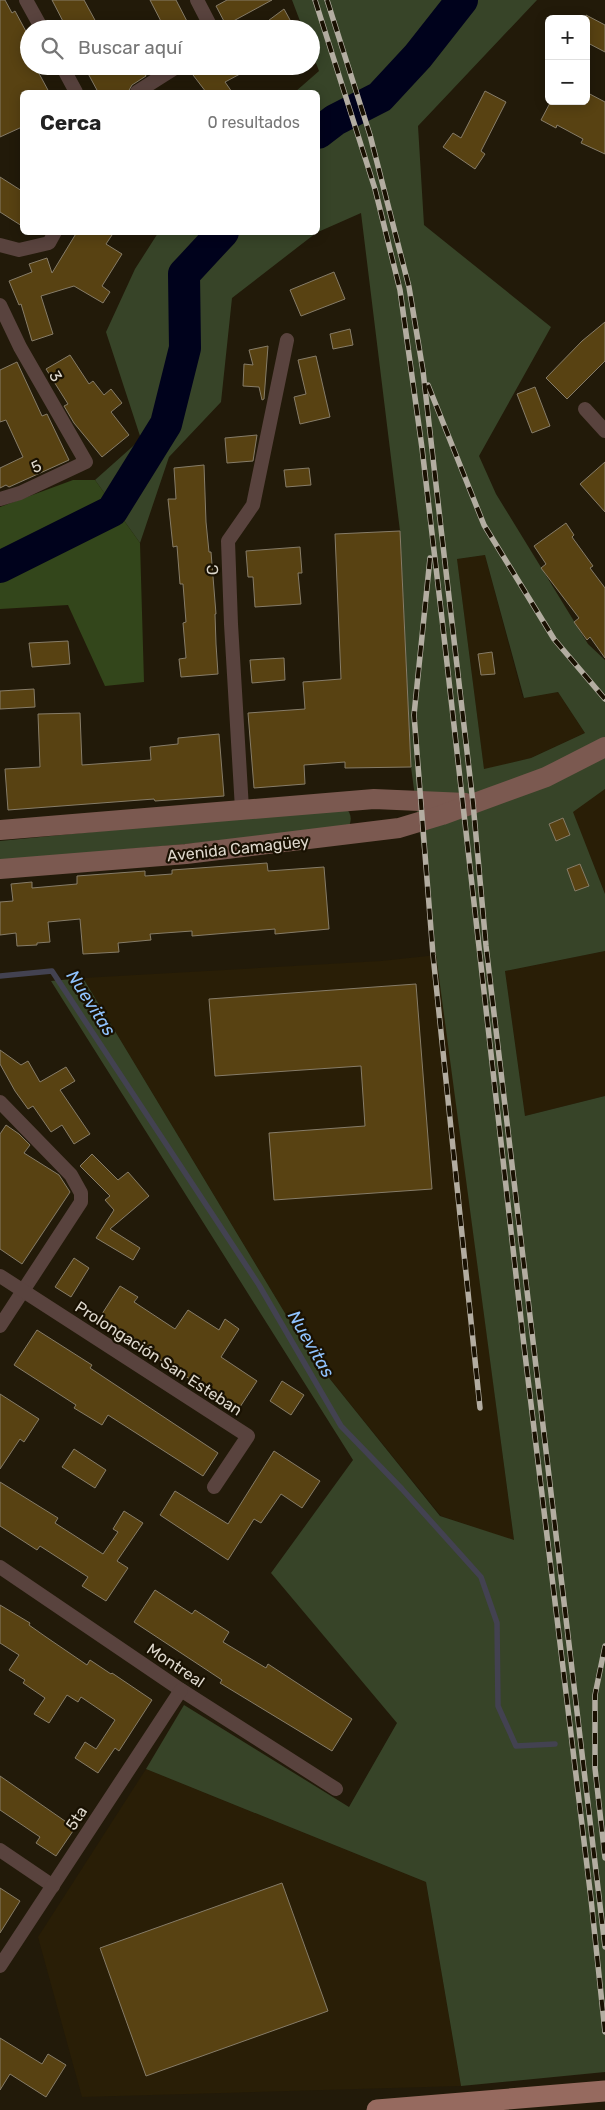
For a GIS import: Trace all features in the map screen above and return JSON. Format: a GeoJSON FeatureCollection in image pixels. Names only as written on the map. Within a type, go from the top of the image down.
{"type":"FeatureCollection","features":[{"type":"Feature","properties":{"kind":"main road","name":"Avenida Camagüey"},"geometry":{"type":"LineString","coordinates":[[0,869],[186,854],[376,832],[423,822],[546,777],[605,747]]}},
{"type":"Feature","properties":{"kind":"main road","name":"Avenida Camagüey"},"geometry":{"type":"LineString","coordinates":[[0,830],[374,799],[472,803]]}},
{"type":"Feature","properties":{"kind":"main road"},"geometry":{"type":"LineString","coordinates":[[374,799],[376,832]]}},
{"type":"Feature","properties":{"kind":"main road"},"geometry":{"type":"LineString","coordinates":[[377,2110],[605,2090]]}},
{"type":"Feature","properties":{"kind":"street"},"geometry":{"type":"LineString","coordinates":[[26,0],[37,20]]}},
{"type":"Feature","properties":{"kind":"street"},"geometry":{"type":"LineString","coordinates":[[197,0],[207,20]]}},
{"type":"Feature","properties":{"kind":"street"},"geometry":{"type":"LineString","coordinates":[[67,75],[75,90]]}},
{"type":"Feature","properties":{"kind":"street"},"geometry":{"type":"LineString","coordinates":[[140,90],[164,75]]}},
{"type":"Feature","properties":{"kind":"street"},"geometry":{"type":"LineString","coordinates":[[0,245],[19,250],[49,243],[53,235]]}},
{"type":"Feature","properties":{"kind":"street","name":"3"},"geometry":{"type":"LineString","coordinates":[[0,305],[20,347],[86,462]]}},
{"type":"Feature","properties":{"kind":"street","name":"C"},"geometry":{"type":"LineString","coordinates":[[242,810],[228,541],[253,504],[287,340]]}},
{"type":"Feature","properties":{"kind":"street"},"geometry":{"type":"LineString","coordinates":[[584,409],[605,431]]}},
{"type":"Feature","properties":{"kind":"street","name":"5"},"geometry":{"type":"LineString","coordinates":[[0,499],[20,493],[86,462]]}},
{"type":"Feature","properties":{"kind":"street"},"geometry":{"type":"LineString","coordinates":[[0,825],[0,830]]}},
{"type":"Feature","properties":{"kind":"street"},"geometry":{"type":"LineString","coordinates":[[0,1102],[71,1175],[81,1193],[81,1202],[0,1326]]}},
{"type":"Feature","properties":{"kind":"street","name":"Prolongación San Esteban"},"geometry":{"type":"LineString","coordinates":[[0,1276],[248,1436],[214,1487]]}},
{"type":"Feature","properties":{"kind":"street","name":"Montreal"},"geometry":{"type":"LineString","coordinates":[[0,1567],[181,1690],[336,1789]]}},
{"type":"Feature","properties":{"kind":"street","name":"5ta"},"geometry":{"type":"LineString","coordinates":[[0,1966],[181,1690]]}},
{"type":"Feature","properties":{"kind":"street"},"geometry":{"type":"LineString","coordinates":[[0,1850],[53,1886]]}},
{"type":"Feature","properties":{"kind":"shaded area"},"geometry":{"type":"Polygon","coordinates":[[[485,555],[523,698],[558,692],[585,733],[531,758],[484,770],[457,559],[485,555]]]}},
{"type":"Feature","properties":{"kind":"shaded area"},"geometry":{"type":"Polygon","coordinates":[[[605,789],[605,894],[572,811],[605,789]]]}},
{"type":"Feature","properties":{"kind":"shaded area"},"geometry":{"type":"Polygon","coordinates":[[[605,951],[605,1096],[525,1116],[505,971],[605,951]]]}},
{"type":"Feature","properties":{"kind":"shaded area"},"geometry":{"type":"Polygon","coordinates":[[[437,955],[514,1541],[441,1516],[309,1353],[83,978],[381,961],[437,955]]]}},
{"type":"Feature","properties":{"kind":"shaded area"},"geometry":{"type":"Polygon","coordinates":[[[146,1769],[426,1882],[461,2086],[82,2097],[38,1937],[146,1769]]]}},
{"type":"Feature","properties":{"kind":"green space"},"geometry":{"type":"Polygon","coordinates":[[[292,0],[537,0],[418,126],[424,225],[551,327],[479,456],[496,494],[588,644],[605,660],[605,789],[573,812],[605,894],[605,951],[505,971],[525,1116],[605,1096],[605,2072],[461,2086],[426,1882],[146,1769],[184,1705],[349,1807],[397,1723],[271,1573],[353,1460],[51,981],[83,978],[309,1353],[440,1516],[514,1540],[411,767],[400,531],[361,213],[320,231],[320,90],[297,90],[314,75],[320,75],[320,20],[300,20],[292,0]],[[485,555],[457,559],[484,769],[531,758],[585,733],[558,692],[524,698],[485,555]]]}},
{"type":"Feature","properties":{"kind":"green space"},"geometry":{"type":"Polygon","coordinates":[[[157,235],[313,235],[232,298],[221,402],[169,457],[140,543],[95,480],[141,439],[106,332],[135,269],[157,235]]]}},
{"type":"Feature","properties":{"kind":"green space"},"geometry":{"type":"Polygon","coordinates":[[[73,480],[95,480],[140,543],[144,682],[105,686],[68,605],[0,609],[0,507],[73,480]]]}},
{"type":"Feature","properties":{"kind":"green space"},"geometry":{"type":"Polygon","coordinates":[[[345,807],[351,817],[348,829],[0,861],[0,841],[345,807]]]}},
{"type":"Feature","properties":{"kind":"building"},"geometry":{"type":"Polygon","coordinates":[[[0,0],[5,0],[12,13],[15,11],[20,20],[20,75],[40,75],[48,90],[20,90],[20,128],[0,137],[0,0]]]}},
{"type":"Feature","properties":{"kind":"building"},"geometry":{"type":"Polygon","coordinates":[[[52,0],[84,0],[95,20],[62,20],[52,0]]]}},
{"type":"Feature","properties":{"kind":"building"},"geometry":{"type":"Polygon","coordinates":[[[150,0],[176,0],[186,20],[160,20],[150,0]]]}},
{"type":"Feature","properties":{"kind":"building"},"geometry":{"type":"Polygon","coordinates":[[[227,0],[272,0],[235,20],[223,20],[216,6],[227,0]]]}},
{"type":"Feature","properties":{"kind":"building"},"geometry":{"type":"Polygon","coordinates":[[[284,9],[290,20],[269,20],[284,9]]]}},
{"type":"Feature","properties":{"kind":"building"},"geometry":{"type":"Polygon","coordinates":[[[590,17],[605,25],[605,52],[590,44],[590,17]]]}},
{"type":"Feature","properties":{"kind":"building"},"geometry":{"type":"Polygon","coordinates":[[[89,75],[146,76],[132,85],[129,90],[97,90],[89,75]]]}},
{"type":"Feature","properties":{"kind":"building"},"geometry":{"type":"Polygon","coordinates":[[[193,75],[238,75],[225,82],[231,90],[204,90],[193,75]]]}},
{"type":"Feature","properties":{"kind":"building"},"geometry":{"type":"Polygon","coordinates":[[[485,91],[506,102],[481,151],[485,154],[475,169],[443,147],[453,133],[461,138],[485,91]]]}},
{"type":"Feature","properties":{"kind":"building"},"geometry":{"type":"Polygon","coordinates":[[[590,94],[605,102],[605,154],[581,143],[583,139],[557,125],[556,128],[541,120],[549,105],[590,105],[590,94]]]}},
{"type":"Feature","properties":{"kind":"building"},"geometry":{"type":"Polygon","coordinates":[[[0,177],[20,190],[20,225],[0,212],[0,177]]]}},
{"type":"Feature","properties":{"kind":"building"},"geometry":{"type":"Polygon","coordinates":[[[75,235],[112,235],[106,244],[122,254],[102,286],[110,292],[103,303],[74,286],[41,296],[53,334],[32,341],[21,304],[19,305],[9,281],[32,272],[29,264],[47,258],[52,273],[75,235]]]}},
{"type":"Feature","properties":{"kind":"building"},"geometry":{"type":"Polygon","coordinates":[[[334,272],[345,299],[301,316],[290,290],[334,272]]]}},
{"type":"Feature","properties":{"kind":"building"},"geometry":{"type":"Polygon","coordinates":[[[605,322],[605,361],[567,399],[546,378],[582,341],[605,322]]]}},
{"type":"Feature","properties":{"kind":"building"},"geometry":{"type":"Polygon","coordinates":[[[350,329],[353,345],[333,349],[330,334],[350,329]]]}},
{"type":"Feature","properties":{"kind":"building"},"geometry":{"type":"Polygon","coordinates":[[[268,346],[264,399],[262,400],[259,387],[243,386],[244,364],[253,365],[249,350],[268,346]]]}},
{"type":"Feature","properties":{"kind":"building"},"geometry":{"type":"Polygon","coordinates":[[[70,355],[89,384],[93,381],[104,395],[111,389],[122,403],[111,412],[129,435],[102,457],[74,423],[64,406],[68,404],[46,369],[70,355]]]}},
{"type":"Feature","properties":{"kind":"building"},"geometry":{"type":"Polygon","coordinates":[[[316,356],[330,417],[300,424],[294,397],[306,394],[298,360],[316,356]]]}},
{"type":"Feature","properties":{"kind":"building"},"geometry":{"type":"Polygon","coordinates":[[[17,362],[42,416],[47,414],[69,460],[9,487],[6,485],[0,488],[0,468],[23,457],[6,420],[0,422],[0,370],[17,362]]]}},
{"type":"Feature","properties":{"kind":"building"},"geometry":{"type":"Polygon","coordinates":[[[535,387],[550,426],[532,433],[517,394],[535,387]]]}},
{"type":"Feature","properties":{"kind":"building"},"geometry":{"type":"Polygon","coordinates":[[[257,435],[253,461],[227,463],[225,438],[257,435]]]}},
{"type":"Feature","properties":{"kind":"building"},"geometry":{"type":"Polygon","coordinates":[[[605,462],[605,512],[580,484],[605,462]]]}},
{"type":"Feature","properties":{"kind":"building"},"geometry":{"type":"Polygon","coordinates":[[[204,465],[206,522],[209,552],[211,552],[216,614],[218,674],[181,677],[179,659],[186,658],[183,623],[186,622],[183,584],[180,584],[177,546],[173,547],[168,499],[176,499],[174,468],[204,465]]]}},
{"type":"Feature","properties":{"kind":"building"},"geometry":{"type":"Polygon","coordinates":[[[309,468],[311,485],[286,487],[284,470],[309,468]]]}},
{"type":"Feature","properties":{"kind":"building"},"geometry":{"type":"Polygon","coordinates":[[[566,523],[574,535],[572,537],[593,566],[590,568],[605,588],[605,658],[590,637],[587,640],[574,622],[579,618],[541,568],[546,564],[534,546],[566,523]]]}},
{"type":"Feature","properties":{"kind":"building"},"geometry":{"type":"Polygon","coordinates":[[[400,531],[411,767],[345,768],[345,762],[304,765],[305,784],[254,788],[248,713],[305,709],[303,682],[341,679],[335,534],[400,531]]]}},
{"type":"Feature","properties":{"kind":"building"},"geometry":{"type":"Polygon","coordinates":[[[300,547],[302,573],[298,573],[301,604],[255,607],[253,577],[248,577],[246,551],[300,547]]]}},
{"type":"Feature","properties":{"kind":"building"},"geometry":{"type":"Polygon","coordinates":[[[68,641],[70,664],[32,667],[29,643],[68,641]]]}},
{"type":"Feature","properties":{"kind":"building"},"geometry":{"type":"Polygon","coordinates":[[[492,652],[495,674],[481,675],[478,654],[492,652]]]}},
{"type":"Feature","properties":{"kind":"building"},"geometry":{"type":"Polygon","coordinates":[[[284,658],[285,680],[252,683],[250,660],[284,658]]]}},
{"type":"Feature","properties":{"kind":"building"},"geometry":{"type":"Polygon","coordinates":[[[34,689],[35,707],[0,709],[0,691],[34,689]]]}},
{"type":"Feature","properties":{"kind":"building"},"geometry":{"type":"Polygon","coordinates":[[[80,713],[82,765],[151,760],[150,747],[178,744],[178,738],[219,734],[224,796],[155,801],[154,799],[8,810],[5,769],[40,767],[38,714],[80,713]]]}},
{"type":"Feature","properties":{"kind":"building"},"geometry":{"type":"Polygon","coordinates":[[[563,818],[570,835],[556,841],[549,824],[563,818]]]}},
{"type":"Feature","properties":{"kind":"building"},"geometry":{"type":"Polygon","coordinates":[[[267,863],[268,871],[324,867],[329,929],[275,934],[275,929],[192,936],[192,931],[150,934],[151,940],[118,943],[119,952],[83,954],[80,919],[48,922],[50,942],[37,943],[37,945],[17,946],[16,933],[0,935],[0,902],[13,901],[11,884],[32,882],[32,888],[77,884],[77,876],[145,871],[145,876],[172,874],[172,870],[267,863]]]}},
{"type":"Feature","properties":{"kind":"building"},"geometry":{"type":"Polygon","coordinates":[[[580,864],[589,886],[575,891],[567,869],[580,864]]]}},
{"type":"Feature","properties":{"kind":"building"},"geometry":{"type":"Polygon","coordinates":[[[416,984],[432,1189],[274,1200],[269,1133],[365,1126],[361,1066],[215,1076],[209,999],[416,984]]]}},
{"type":"Feature","properties":{"kind":"building"},"geometry":{"type":"Polygon","coordinates":[[[0,1050],[21,1065],[28,1061],[40,1082],[66,1067],[75,1081],[60,1090],[90,1134],[74,1144],[62,1125],[51,1132],[33,1106],[28,1109],[15,1091],[0,1064],[0,1050]]]}},
{"type":"Feature","properties":{"kind":"building"},"geometry":{"type":"Polygon","coordinates":[[[6,1125],[30,1145],[24,1153],[59,1175],[70,1192],[22,1264],[0,1249],[0,1134],[6,1125]]]}},
{"type":"Feature","properties":{"kind":"building"},"geometry":{"type":"Polygon","coordinates":[[[92,1154],[118,1180],[128,1172],[149,1196],[110,1229],[140,1248],[133,1260],[96,1238],[114,1210],[105,1200],[110,1196],[80,1166],[92,1154]]]}},
{"type":"Feature","properties":{"kind":"building"},"geometry":{"type":"Polygon","coordinates":[[[74,1258],[89,1268],[71,1297],[55,1287],[74,1258]]]}},
{"type":"Feature","properties":{"kind":"building"},"geometry":{"type":"Polygon","coordinates":[[[120,1286],[138,1297],[134,1302],[175,1329],[188,1310],[219,1330],[225,1319],[239,1329],[221,1357],[257,1381],[238,1410],[154,1356],[152,1358],[134,1347],[138,1341],[100,1317],[120,1286]]]}},
{"type":"Feature","properties":{"kind":"building"},"geometry":{"type":"Polygon","coordinates":[[[37,1330],[92,1365],[90,1368],[218,1453],[203,1476],[108,1415],[102,1425],[74,1408],[76,1405],[14,1365],[37,1330]]]}},
{"type":"Feature","properties":{"kind":"building"},"geometry":{"type":"Polygon","coordinates":[[[282,1381],[304,1395],[291,1415],[270,1401],[282,1381]]]}},
{"type":"Feature","properties":{"kind":"building"},"geometry":{"type":"Polygon","coordinates":[[[0,1394],[39,1419],[24,1442],[20,1439],[0,1469],[0,1394]]]}},
{"type":"Feature","properties":{"kind":"building"},"geometry":{"type":"Polygon","coordinates":[[[74,1449],[106,1470],[95,1488],[62,1467],[74,1449]]]}},
{"type":"Feature","properties":{"kind":"building"},"geometry":{"type":"Polygon","coordinates":[[[274,1451],[320,1481],[302,1508],[281,1494],[261,1523],[254,1519],[228,1560],[160,1515],[175,1491],[228,1524],[274,1451]]]}},
{"type":"Feature","properties":{"kind":"building"},"geometry":{"type":"Polygon","coordinates":[[[0,1482],[58,1518],[55,1523],[103,1554],[118,1532],[113,1529],[124,1511],[143,1523],[117,1561],[128,1568],[106,1601],[82,1586],[88,1577],[40,1546],[37,1550],[0,1526],[0,1482]]]}},
{"type":"Feature","properties":{"kind":"building"},"geometry":{"type":"Polygon","coordinates":[[[155,1590],[192,1614],[195,1610],[229,1632],[223,1642],[266,1668],[268,1664],[352,1719],[332,1751],[220,1683],[222,1680],[134,1622],[155,1590]]]}},
{"type":"Feature","properties":{"kind":"building"},"geometry":{"type":"Polygon","coordinates":[[[0,1605],[30,1623],[29,1625],[87,1665],[90,1660],[152,1700],[119,1751],[115,1748],[98,1773],[75,1758],[85,1742],[96,1749],[115,1720],[81,1697],[78,1702],[67,1695],[49,1723],[34,1714],[45,1698],[23,1683],[25,1680],[9,1670],[19,1655],[0,1643],[0,1605]]]}},
{"type":"Feature","properties":{"kind":"building"},"geometry":{"type":"Polygon","coordinates":[[[0,1776],[75,1828],[56,1856],[36,1843],[40,1837],[0,1810],[0,1776]]]}},
{"type":"Feature","properties":{"kind":"building"},"geometry":{"type":"Polygon","coordinates":[[[282,1883],[328,2011],[146,2076],[100,1948],[282,1883]]]}},
{"type":"Feature","properties":{"kind":"building"},"geometry":{"type":"Polygon","coordinates":[[[0,1888],[20,1901],[0,1933],[0,1888]]]}},
{"type":"Feature","properties":{"kind":"building"},"geometry":{"type":"Polygon","coordinates":[[[0,2038],[42,2064],[48,2054],[66,2065],[46,2097],[10,2074],[0,2090],[0,2038]]]}},
{"type":"Feature","properties":{"kind":"waterway"},"geometry":{"type":"LineString","coordinates":[[320,131],[335,120],[380,97],[418,56],[462,0]]}},
{"type":"Feature","properties":{"kind":"waterway"},"geometry":{"type":"LineString","coordinates":[[0,567],[112,511],[166,424],[185,348],[184,274],[220,235]]}},
{"type":"Feature","properties":{"kind":"waterway","name":"Nuevitas"},"geometry":{"type":"LineString","coordinates":[[0,976],[52,971],[259,1285],[341,1426],[402,1489],[481,1577],[497,1623],[498,1706],[516,1746],[555,1744]]}},
{"type":"Feature","properties":{"kind":"railway"},"geometry":{"type":"LineString","coordinates":[[315,0],[375,189],[400,290],[422,448],[524,1346],[591,1899],[605,2032]]}},
{"type":"Feature","properties":{"kind":"railway"},"geometry":{"type":"LineString","coordinates":[[327,0],[370,135],[409,287],[423,371],[473,803],[486,946],[605,1947]]}},
{"type":"Feature","properties":{"kind":"railway"},"geometry":{"type":"LineString","coordinates":[[428,385],[484,525],[554,639],[605,699]]}},
{"type":"Feature","properties":{"kind":"railway"},"geometry":{"type":"LineString","coordinates":[[430,558],[414,715],[433,955],[480,1408]]}},
{"type":"Feature","properties":{"kind":"railway"},"geometry":{"type":"LineString","coordinates":[[605,1646],[595,1695],[595,1768],[605,1858]]}}]}
